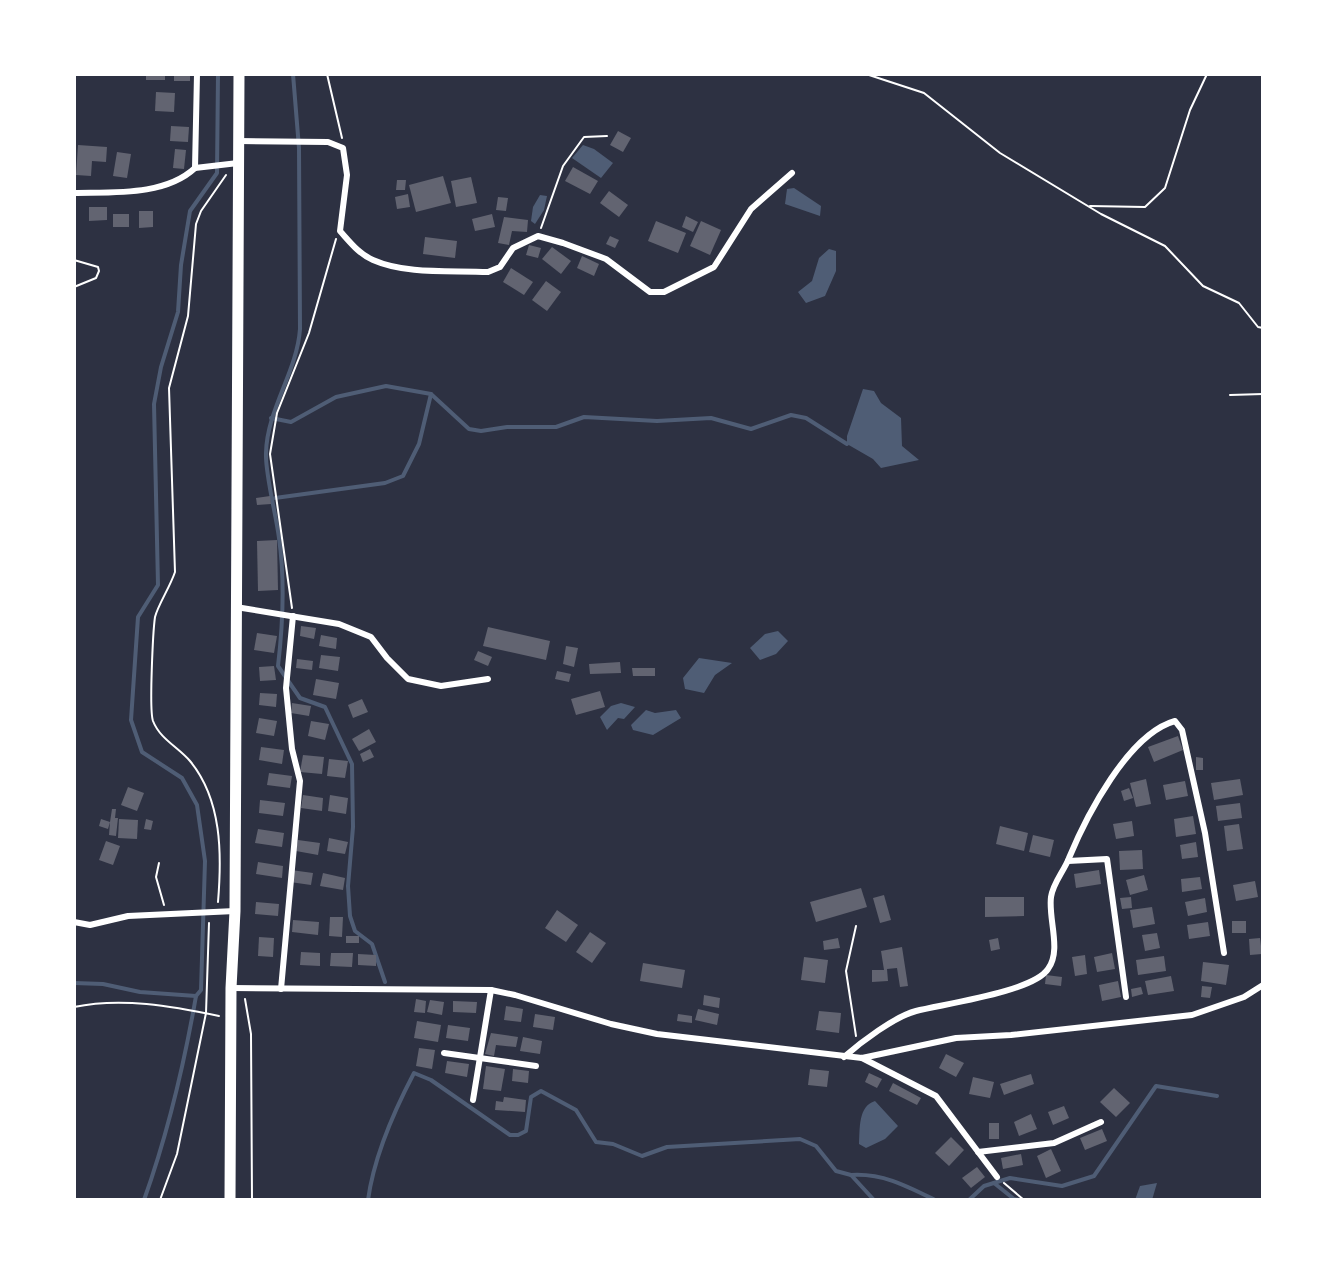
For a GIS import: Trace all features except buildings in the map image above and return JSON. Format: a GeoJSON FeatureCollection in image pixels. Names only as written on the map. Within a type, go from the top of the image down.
{"type":"FeatureCollection","features":[{"type":"Feature","properties":{"kind":"highway"},"geometry":{"type":"LineString","coordinates":[[230,1200],[232,1018],[237,989],[236,164],[239,74]]}},
{"type":"Feature","properties":{"kind":"street"},"geometry":{"type":"LineString","coordinates":[[195,168],[197,74]]}},
{"type":"Feature","properties":{"kind":"street"},"geometry":{"type":"LineString","coordinates":[[239,141],[328,142],[343,148],[347,175],[340,231],[355,248],[373,260],[397,267],[488,272],[500,267],[513,248],[538,236],[606,259],[650,292],[664,292],[714,267],[751,209],[792,173]]}},
{"type":"Feature","properties":{"kind":"street"},"geometry":{"type":"LineString","coordinates":[[74,193],[151,188],[185,177],[195,168],[236,164]]}},
{"type":"Feature","properties":{"kind":"street"},"geometry":{"type":"LineString","coordinates":[[236,607],[339,624],[371,637],[408,679],[441,686],[488,679]]}},
{"type":"Feature","properties":{"kind":"street"},"geometry":{"type":"LineString","coordinates":[[281,989],[300,781],[292,749],[286,688],[293,616]]}},
{"type":"Feature","properties":{"kind":"street"},"geometry":{"type":"LineString","coordinates":[[844,1057],[857,1045],[912,1012],[982,998],[1047,972],[1054,958],[1051,898],[1083,825],[1118,769],[1166,723],[1179,723],[1205,833],[1224,953]]}},
{"type":"Feature","properties":{"kind":"street"},"geometry":{"type":"LineString","coordinates":[[1068,861],[1107,859],[1126,997]]}},
{"type":"Feature","properties":{"kind":"street"},"geometry":{"type":"LineString","coordinates":[[74,922],[90,925],[128,916],[235,911]]}},
{"type":"Feature","properties":{"kind":"street"},"geometry":{"type":"LineString","coordinates":[[237,989],[491,990],[657,1034],[862,1058],[956,1038],[1192,1015],[1244,997],[1263,985]]}},
{"type":"Feature","properties":{"kind":"street"},"geometry":{"type":"LineString","coordinates":[[473,1100],[491,990]]}},
{"type":"Feature","properties":{"kind":"street"},"geometry":{"type":"LineString","coordinates":[[444,1053],[536,1066]]}},
{"type":"Feature","properties":{"kind":"street"},"geometry":{"type":"LineString","coordinates":[[862,1058],[936,1096],[997,1177]]}},
{"type":"Feature","properties":{"kind":"street"},"geometry":{"type":"LineString","coordinates":[[978,1152],[1054,1143],[1101,1122]]}},
{"type":"Feature","properties":{"kind":"path"},"geometry":{"type":"LineString","coordinates":[[327,74],[343,148]]}},
{"type":"Feature","properties":{"kind":"path"},"geometry":{"type":"LineString","coordinates":[[866,74],[924,93],[1000,153],[1089,206],[1165,246],[1203,286],[1239,303],[1258,327],[1263,328]]}},
{"type":"Feature","properties":{"kind":"path"},"geometry":{"type":"LineString","coordinates":[[1089,206],[1145,207],[1165,188],[1190,110],[1207,74]]}},
{"type":"Feature","properties":{"kind":"path"},"geometry":{"type":"LineString","coordinates":[[538,236],[563,166],[584,137],[607,136]]}},
{"type":"Feature","properties":{"kind":"path"},"geometry":{"type":"LineString","coordinates":[[218,912],[214,802],[204,780],[189,760],[159,733],[152,718],[152,678],[155,615],[170,589],[175,572],[169,388],[188,316],[196,224],[201,211],[236,164]]}},
{"type":"Feature","properties":{"kind":"path"},"geometry":{"type":"LineString","coordinates":[[293,616],[270,454],[277,413],[309,333],[340,231]]}},
{"type":"Feature","properties":{"kind":"path"},"geometry":{"type":"LineString","coordinates":[[74,260],[98,267],[99,271],[96,278],[74,287]]}},
{"type":"Feature","properties":{"kind":"path"},"geometry":{"type":"LineString","coordinates":[[1230,395],[1263,394]]}},
{"type":"Feature","properties":{"kind":"path"},"geometry":{"type":"LineString","coordinates":[[159,863],[156,877],[166,913]]}},
{"type":"Feature","properties":{"kind":"path"},"geometry":{"type":"LineString","coordinates":[[160,1200],[177,1154],[206,1013],[209,912]]}},
{"type":"Feature","properties":{"kind":"path"},"geometry":{"type":"LineString","coordinates":[[856,926],[846,971],[857,1045]]}},
{"type":"Feature","properties":{"kind":"path"},"geometry":{"type":"LineString","coordinates":[[237,989],[251,1034],[252,1200]]}},
{"type":"Feature","properties":{"kind":"path"},"geometry":{"type":"LineString","coordinates":[[74,1007],[99,1001],[153,1005],[232,1018]]}},
{"type":"Feature","properties":{"kind":"path"},"geometry":{"type":"LineString","coordinates":[[997,1177],[1024,1200]]}},
{"type":"Feature","properties":{"kind":"water"},"geometry":{"type":"Polygon","coordinates":[[[583,145],[613,163],[601,178],[572,158],[583,145]]]}},
{"type":"Feature","properties":{"kind":"water"},"geometry":{"type":"Polygon","coordinates":[[[794,188],[821,206],[820,216],[785,204],[787,189],[794,188]]]}},
{"type":"Feature","properties":{"kind":"water"},"geometry":{"type":"Polygon","coordinates":[[[540,195],[547,196],[544,210],[535,224],[531,221],[533,207],[540,195]]]}},
{"type":"Feature","properties":{"kind":"water"},"geometry":{"type":"Polygon","coordinates":[[[829,249],[836,251],[836,271],[825,296],[806,303],[798,292],[812,281],[819,258],[829,249]]]}},
{"type":"Feature","properties":{"kind":"water"},"geometry":{"type":"Polygon","coordinates":[[[863,389],[874,391],[881,403],[901,418],[902,446],[919,460],[881,468],[873,459],[847,444],[863,389]]]}},
{"type":"Feature","properties":{"kind":"water"},"geometry":{"type":"Polygon","coordinates":[[[778,631],[788,641],[776,654],[760,660],[750,648],[765,634],[778,631]]]}},
{"type":"Feature","properties":{"kind":"water"},"geometry":{"type":"Polygon","coordinates":[[[699,658],[732,663],[715,675],[704,693],[685,689],[683,678],[699,658]]]}},
{"type":"Feature","properties":{"kind":"water"},"geometry":{"type":"Polygon","coordinates":[[[621,703],[635,707],[607,730],[600,717],[611,706],[621,703]]]}},
{"type":"Feature","properties":{"kind":"water"},"geometry":{"type":"Polygon","coordinates":[[[646,710],[655,713],[676,710],[681,718],[653,735],[633,730],[631,725],[646,710]]]}},
{"type":"Feature","properties":{"kind":"water"},"geometry":{"type":"Polygon","coordinates":[[[875,1101],[898,1126],[885,1139],[866,1148],[859,1144],[861,1119],[865,1108],[875,1101]]]}},
{"type":"Feature","properties":{"kind":"water"},"geometry":{"type":"Polygon","coordinates":[[[1157,1183],[1152,1200],[1135,1200],[1140,1186],[1157,1183]]]}},
{"type":"Feature","properties":{"kind":"waterway"},"geometry":{"type":"LineString","coordinates":[[144,1200],[161,1150],[196,996],[201,990],[205,861],[197,805],[182,778],[142,752],[131,720],[138,617],[158,585],[154,404],[161,367],[178,312],[181,265],[190,211],[217,173],[218,74]]}},
{"type":"Feature","properties":{"kind":"waterway"},"geometry":{"type":"LineString","coordinates":[[293,74],[299,148],[300,329],[294,360],[271,421],[266,453],[282,570],[278,666],[300,698],[325,707],[352,764],[350,916],[355,931],[372,944],[385,982]]}},
{"type":"Feature","properties":{"kind":"waterway"},"geometry":{"type":"LineString","coordinates":[[271,418],[291,422],[336,397],[386,386],[431,394],[469,429],[481,431],[507,427],[556,427],[584,417],[657,421],[711,418],[751,429],[791,415],[806,418],[847,444]]}},
{"type":"Feature","properties":{"kind":"waterway"},"geometry":{"type":"LineString","coordinates":[[275,498],[385,483],[403,476],[419,444],[431,394]]}},
{"type":"Feature","properties":{"kind":"waterway"},"geometry":{"type":"LineString","coordinates":[[74,983],[196,996]]}},
{"type":"Feature","properties":{"kind":"waterway"},"geometry":{"type":"LineString","coordinates":[[368,1200],[385,1135],[414,1073],[431,1080],[510,1135],[526,1131],[531,1097],[541,1091],[576,1110],[596,1142],[613,1144],[642,1156],[667,1147],[800,1139],[816,1146],[836,1171],[851,1175],[874,1200]]}},
{"type":"Feature","properties":{"kind":"waterway"},"geometry":{"type":"LineString","coordinates":[[969,1200],[984,1186],[1010,1178],[1062,1186],[1094,1176],[1156,1086],[1217,1096]]}},
{"type":"Feature","properties":{"kind":"waterway"},"geometry":{"type":"LineString","coordinates":[[851,1175],[884,1178],[935,1200]]}},
{"type":"Feature","properties":{"kind":"waterway"},"geometry":{"type":"LineString","coordinates":[[994,1183],[1014,1199],[1020,1200]]}}]}
